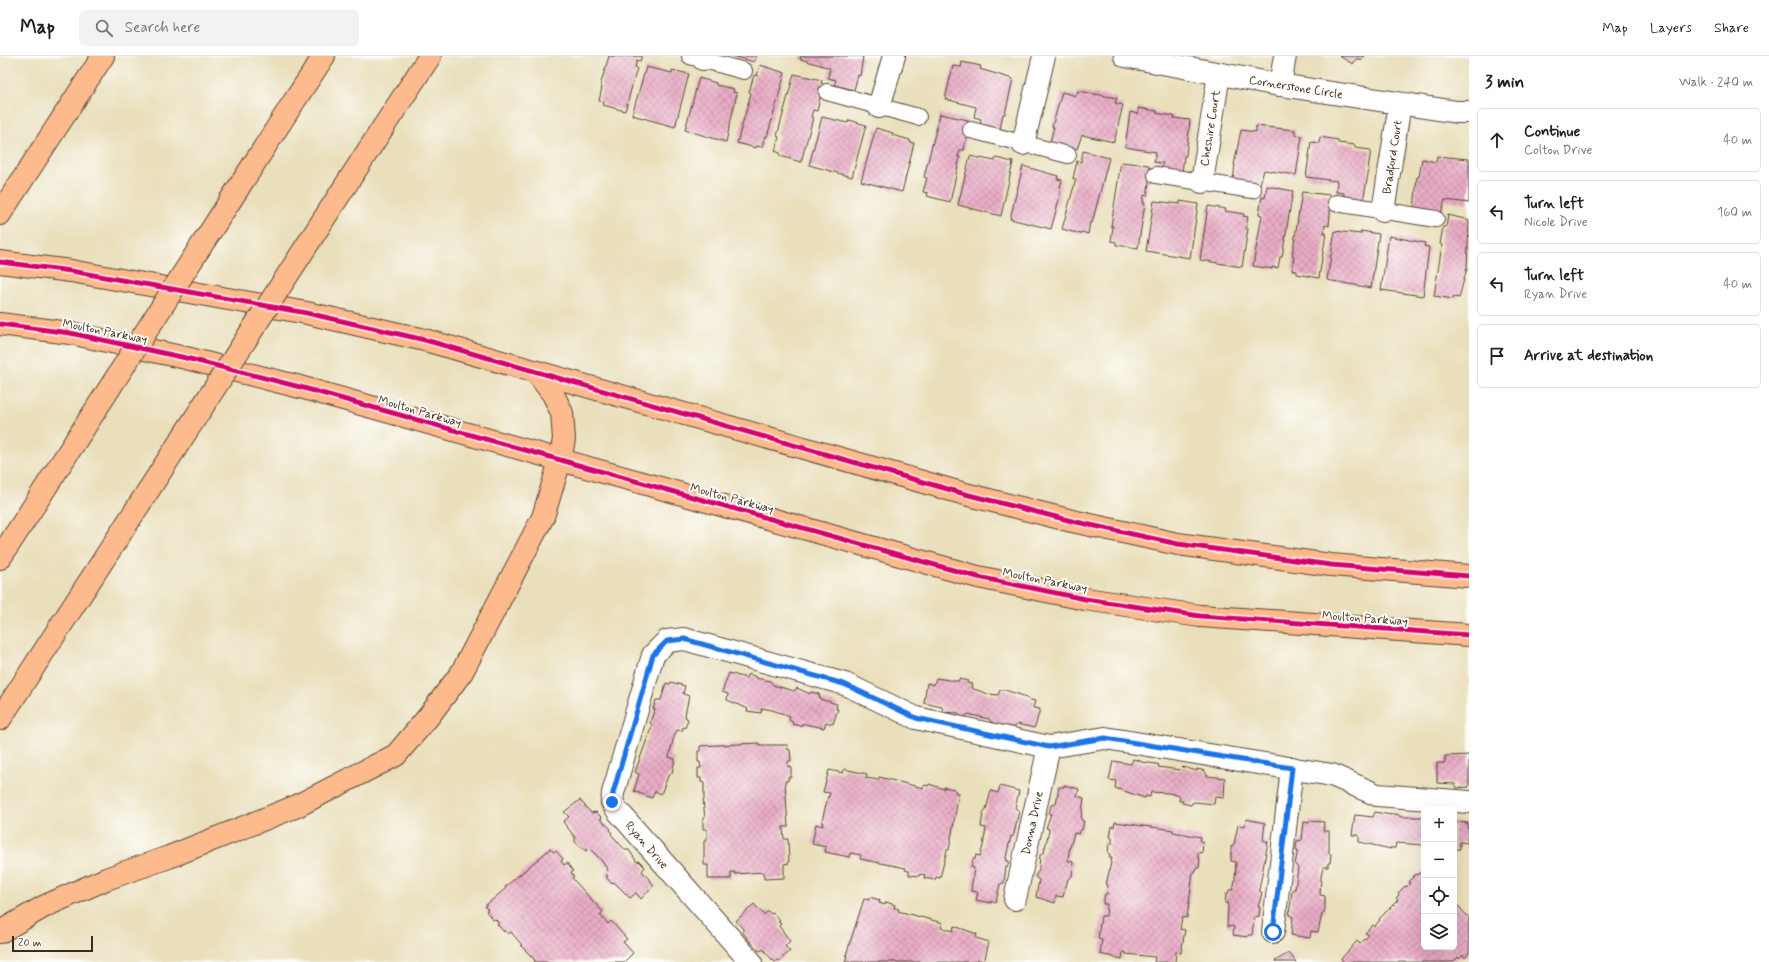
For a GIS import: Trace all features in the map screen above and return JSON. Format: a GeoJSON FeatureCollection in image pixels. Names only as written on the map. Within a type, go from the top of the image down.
{"type":"FeatureCollection","features":[{"type":"Feature","properties":{"kind":"main road"},"geometry":{"type":"LineString","coordinates":[[0,214],[103,56]]}},
{"type":"Feature","properties":{"kind":"main road"},"geometry":{"type":"LineString","coordinates":[[0,558],[324,56]]}},
{"type":"Feature","properties":{"kind":"main road"},"geometry":{"type":"LineString","coordinates":[[0,719],[430,56]]}},
{"type":"Feature","properties":{"kind":"main road"},"geometry":{"type":"LineString","coordinates":[[0,262],[71,271],[307,313],[425,340],[965,494],[1072,521],[1170,543],[1331,565],[1469,576]]}},
{"type":"Feature","properties":{"kind":"main road","name":"Moulton Parkway"},"geometry":{"type":"LineString","coordinates":[[0,324],[70,334],[186,358],[307,389],[978,577],[1085,599],[1200,616],[1469,635]]}},
{"type":"Feature","properties":{"kind":"main road"},"geometry":{"type":"LineString","coordinates":[[0,932],[45,906],[106,879],[169,857],[297,806],[396,755],[462,672],[543,517],[560,461],[564,439],[562,413],[553,394],[537,373]]}},
{"type":"Feature","properties":{"kind":"street"},"geometry":{"type":"LineString","coordinates":[[879,106],[894,56]]}},
{"type":"Feature","properties":{"kind":"street"},"geometry":{"type":"LineString","coordinates":[[1023,144],[1044,56]]}},
{"type":"Feature","properties":{"kind":"street","name":"Cornerstone Circle"},"geometry":{"type":"LineString","coordinates":[[1125,56],[1168,60],[1219,74],[1280,85],[1400,104],[1469,112]]}},
{"type":"Feature","properties":{"kind":"street"},"geometry":{"type":"LineString","coordinates":[[1280,85],[1285,56]]}},
{"type":"Feature","properties":{"kind":"street","name":"Cheshire Court"},"geometry":{"type":"LineString","coordinates":[[1202,182],[1219,74]]}},
{"type":"Feature","properties":{"kind":"street","name":"Bradford Court"},"geometry":{"type":"LineString","coordinates":[[1384,211],[1400,104]]}},
{"type":"Feature","properties":{"kind":"street","name":"Ryan Drive"},"geometry":{"type":"LineString","coordinates":[[741,959],[616,810],[612,802],[613,793],[653,655],[667,641],[684,639],[844,684],[916,718],[1049,747]]}},
{"type":"Feature","properties":{"kind":"street"},"geometry":{"type":"LineString","coordinates":[[1049,747],[1105,738],[1332,775],[1377,795],[1469,802]]}},
{"type":"Feature","properties":{"kind":"street","name":"Donna Drive"},"geometry":{"type":"LineString","coordinates":[[1015,899],[1049,747]]}},
{"type":"Feature","properties":{"kind":"street"},"geometry":{"type":"LineString","coordinates":[[1273,932],[1292,768]]}},
{"type":"Feature","properties":{"kind":"lane"},"geometry":{"type":"LineString","coordinates":[[699,57],[744,71]]}},
{"type":"Feature","properties":{"kind":"lane"},"geometry":{"type":"LineString","coordinates":[[827,92],[918,117]]}},
{"type":"Feature","properties":{"kind":"lane"},"geometry":{"type":"LineString","coordinates":[[971,130],[1068,155]]}},
{"type":"Feature","properties":{"kind":"lane"},"geometry":{"type":"LineString","coordinates":[[1156,175],[1253,190]]}},
{"type":"Feature","properties":{"kind":"lane"},"geometry":{"type":"LineString","coordinates":[[1336,203],[1436,219]]}},
{"type":"Feature","properties":{"kind":"building"},"geometry":{"type":"Polygon","coordinates":[[[609,56],[642,56],[640,61],[637,60],[635,67],[637,68],[625,111],[603,105],[604,102],[599,101],[602,87],[600,86],[609,56]]]}},
{"type":"Feature","properties":{"kind":"building"},"geometry":{"type":"Polygon","coordinates":[[[733,56],[757,56],[754,62],[733,56]]]}},
{"type":"Feature","properties":{"kind":"building"},"geometry":{"type":"Polygon","coordinates":[[[801,56],[863,56],[860,76],[858,75],[854,90],[834,85],[836,80],[828,78],[830,68],[800,59],[801,56]]]}},
{"type":"Feature","properties":{"kind":"building"},"geometry":{"type":"Polygon","coordinates":[[[1339,56],[1364,56],[1361,60],[1357,58],[1353,64],[1339,56]]]}},
{"type":"Feature","properties":{"kind":"building"},"geometry":{"type":"Polygon","coordinates":[[[962,62],[981,66],[980,69],[1013,79],[1000,129],[980,124],[981,119],[974,117],[976,107],[945,99],[953,66],[961,67],[962,62]]]}},
{"type":"Feature","properties":{"kind":"building"},"geometry":{"type":"Polygon","coordinates":[[[760,65],[785,73],[767,137],[765,136],[762,147],[756,146],[756,148],[737,143],[751,93],[749,92],[754,75],[757,76],[760,65]]]}},
{"type":"Feature","properties":{"kind":"building"},"geometry":{"type":"Polygon","coordinates":[[[646,67],[672,73],[672,70],[689,74],[675,127],[632,115],[646,67]]]}},
{"type":"Feature","properties":{"kind":"building"},"geometry":{"type":"Polygon","coordinates":[[[794,74],[822,80],[821,83],[823,84],[817,111],[813,110],[811,117],[813,118],[801,162],[780,156],[780,153],[775,151],[779,137],[777,136],[794,74]]]}},
{"type":"Feature","properties":{"kind":"building"},"geometry":{"type":"Polygon","coordinates":[[[699,78],[716,83],[716,85],[734,89],[733,92],[737,93],[726,142],[685,130],[699,78]]]}},
{"type":"Feature","properties":{"kind":"building"},"geometry":{"type":"Polygon","coordinates":[[[1078,91],[1117,98],[1115,103],[1123,105],[1114,142],[1082,135],[1077,149],[1050,142],[1054,127],[1052,127],[1062,92],[1076,96],[1078,91]]]}},
{"type":"Feature","properties":{"kind":"building"},"geometry":{"type":"Polygon","coordinates":[[[1138,108],[1157,111],[1156,113],[1174,116],[1174,118],[1190,120],[1186,156],[1184,156],[1182,172],[1162,168],[1163,163],[1154,162],[1156,152],[1125,147],[1130,112],[1138,114],[1138,108]]]}},
{"type":"Feature","properties":{"kind":"building"},"geometry":{"type":"Polygon","coordinates":[[[940,114],[968,120],[967,122],[969,123],[964,150],[960,150],[958,157],[960,157],[950,202],[927,196],[928,193],[923,192],[927,178],[924,177],[940,114]]]}},
{"type":"Feature","properties":{"kind":"building"},"geometry":{"type":"Polygon","coordinates":[[[822,117],[848,123],[849,120],[866,125],[852,177],[809,165],[822,117]]]}},
{"type":"Feature","properties":{"kind":"building"},"geometry":{"type":"Polygon","coordinates":[[[1256,126],[1295,130],[1295,135],[1302,136],[1296,175],[1264,170],[1260,184],[1233,180],[1234,165],[1241,130],[1256,132],[1256,126]]]}},
{"type":"Feature","properties":{"kind":"building"},"geometry":{"type":"Polygon","coordinates":[[[876,128],[893,133],[892,135],[910,140],[910,142],[914,143],[902,192],[861,181],[876,128]]]}},
{"type":"Feature","properties":{"kind":"building"},"geometry":{"type":"Polygon","coordinates":[[[1320,137],[1338,140],[1338,143],[1355,145],[1355,148],[1371,150],[1363,201],[1343,198],[1344,193],[1336,192],[1337,181],[1306,177],[1311,142],[1319,143],[1320,137]]]}},
{"type":"Feature","properties":{"kind":"building"},"geometry":{"type":"Polygon","coordinates":[[[1083,151],[1109,158],[1092,223],[1090,222],[1088,234],[1082,232],[1081,234],[1062,229],[1076,179],[1073,179],[1077,161],[1081,162],[1083,151]]]}},
{"type":"Feature","properties":{"kind":"building"},"geometry":{"type":"Polygon","coordinates":[[[970,156],[995,161],[996,158],[1013,162],[1001,216],[958,205],[970,156]]]}},
{"type":"Feature","properties":{"kind":"building"},"geometry":{"type":"Polygon","coordinates":[[[1437,156],[1469,159],[1469,203],[1445,200],[1441,214],[1414,210],[1417,177],[1419,177],[1422,159],[1436,162],[1437,156]]]}},
{"type":"Feature","properties":{"kind":"building"},"geometry":{"type":"Polygon","coordinates":[[[1121,162],[1149,165],[1149,168],[1151,168],[1147,196],[1144,195],[1143,203],[1145,203],[1138,248],[1116,245],[1116,242],[1111,241],[1113,226],[1111,226],[1121,162]]]}},
{"type":"Feature","properties":{"kind":"building"},"geometry":{"type":"Polygon","coordinates":[[[1023,166],[1058,176],[1057,179],[1062,180],[1059,191],[1061,192],[1051,229],[1010,219],[1023,166]]]}},
{"type":"Feature","properties":{"kind":"building"},"geometry":{"type":"Polygon","coordinates":[[[1267,186],[1293,191],[1282,257],[1280,257],[1278,268],[1272,267],[1272,269],[1253,266],[1262,215],[1259,214],[1262,197],[1265,198],[1267,186]]]}},
{"type":"Feature","properties":{"kind":"building"},"geometry":{"type":"Polygon","coordinates":[[[1302,192],[1330,195],[1331,198],[1329,226],[1325,225],[1324,233],[1326,233],[1319,278],[1297,274],[1297,271],[1292,270],[1294,256],[1292,256],[1302,192]]]}},
{"type":"Feature","properties":{"kind":"building"},"geometry":{"type":"Polygon","coordinates":[[[1154,201],[1180,204],[1180,201],[1198,204],[1190,258],[1146,251],[1154,201]]]}},
{"type":"Feature","properties":{"kind":"building"},"geometry":{"type":"Polygon","coordinates":[[[1208,206],[1226,209],[1225,211],[1244,214],[1243,216],[1248,217],[1246,228],[1248,229],[1242,267],[1200,260],[1208,206]]]}},
{"type":"Feature","properties":{"kind":"building"},"geometry":{"type":"Polygon","coordinates":[[[1448,215],[1469,220],[1467,268],[1459,298],[1454,297],[1453,299],[1434,296],[1442,245],[1440,244],[1443,227],[1446,227],[1448,215]]]}},
{"type":"Feature","properties":{"kind":"building"},"geometry":{"type":"Polygon","coordinates":[[[1335,231],[1361,234],[1361,231],[1379,234],[1371,288],[1327,280],[1335,231]]]}},
{"type":"Feature","properties":{"kind":"building"},"geometry":{"type":"Polygon","coordinates":[[[1389,236],[1425,243],[1424,246],[1429,247],[1423,296],[1381,290],[1389,236]]]}},
{"type":"Feature","properties":{"kind":"building"},"geometry":{"type":"Polygon","coordinates":[[[729,673],[746,678],[748,674],[757,677],[756,678],[770,681],[773,685],[794,691],[797,688],[810,694],[811,692],[819,694],[820,699],[837,704],[836,709],[838,709],[833,724],[826,722],[824,728],[805,724],[801,724],[801,726],[792,724],[793,722],[789,720],[790,716],[772,710],[762,708],[761,713],[747,711],[748,709],[727,700],[728,694],[722,692],[729,673]]]}},
{"type":"Feature","properties":{"kind":"building"},"geometry":{"type":"Polygon","coordinates":[[[936,678],[955,681],[959,681],[959,679],[968,681],[967,683],[972,684],[971,688],[988,694],[998,695],[1000,690],[1005,690],[1027,697],[1027,699],[1035,701],[1033,708],[1040,709],[1036,724],[1034,728],[1017,724],[1014,728],[992,723],[989,719],[968,714],[965,717],[958,715],[959,713],[943,712],[942,707],[924,703],[927,683],[934,685],[936,678]]]}},
{"type":"Feature","properties":{"kind":"building"},"geometry":{"type":"Polygon","coordinates":[[[671,682],[685,686],[683,694],[689,696],[685,715],[688,719],[685,728],[683,727],[682,731],[677,730],[673,740],[669,757],[675,759],[672,773],[668,776],[661,794],[655,791],[652,798],[634,791],[639,774],[635,772],[652,726],[650,722],[655,709],[653,709],[656,700],[661,700],[666,683],[670,684],[671,682]]]}},
{"type":"Feature","properties":{"kind":"building"},"geometry":{"type":"Polygon","coordinates":[[[759,743],[759,745],[788,745],[787,749],[790,750],[791,761],[788,761],[788,767],[791,766],[791,777],[788,777],[788,781],[785,781],[788,827],[783,827],[784,839],[788,839],[789,863],[784,864],[784,878],[764,879],[764,872],[735,874],[735,872],[731,872],[731,879],[708,879],[708,865],[704,865],[704,841],[707,841],[707,829],[703,829],[703,818],[705,818],[703,800],[704,783],[701,782],[701,778],[698,778],[698,768],[701,768],[700,762],[698,762],[698,751],[700,751],[700,746],[759,743]]]}},
{"type":"Feature","properties":{"kind":"building"},"geometry":{"type":"Polygon","coordinates":[[[1469,755],[1469,787],[1457,788],[1455,784],[1437,783],[1437,763],[1445,763],[1445,756],[1469,755]]]}},
{"type":"Feature","properties":{"kind":"building"},"geometry":{"type":"Polygon","coordinates":[[[1133,759],[1141,762],[1156,764],[1159,765],[1158,767],[1180,770],[1183,767],[1197,771],[1197,769],[1205,771],[1207,776],[1225,778],[1224,798],[1215,797],[1214,804],[1195,802],[1191,805],[1182,803],[1183,801],[1179,801],[1180,796],[1169,793],[1151,792],[1150,797],[1146,796],[1145,798],[1115,788],[1116,781],[1109,780],[1113,761],[1131,764],[1133,759]]]}},
{"type":"Feature","properties":{"kind":"building"},"geometry":{"type":"Polygon","coordinates":[[[844,769],[867,774],[866,778],[878,780],[879,777],[923,788],[924,785],[928,786],[929,784],[944,789],[944,787],[955,789],[955,792],[959,793],[949,850],[947,850],[940,878],[936,877],[935,880],[924,878],[925,875],[920,874],[919,876],[909,875],[909,871],[905,870],[906,868],[860,859],[861,855],[850,853],[849,857],[825,852],[826,847],[812,844],[816,824],[823,826],[822,821],[830,793],[823,792],[829,770],[843,773],[844,769]]]}},
{"type":"Feature","properties":{"kind":"building"},"geometry":{"type":"Polygon","coordinates":[[[1064,785],[1079,789],[1077,796],[1084,798],[1081,818],[1082,821],[1084,821],[1082,830],[1080,830],[1079,834],[1074,833],[1069,851],[1068,861],[1073,862],[1072,876],[1068,879],[1063,897],[1056,896],[1055,903],[1036,897],[1039,880],[1035,877],[1039,869],[1040,855],[1044,852],[1049,831],[1048,828],[1046,828],[1051,814],[1049,814],[1051,805],[1056,804],[1059,787],[1064,787],[1064,785]]]}},
{"type":"Feature","properties":{"kind":"building"},"geometry":{"type":"Polygon","coordinates":[[[1000,786],[1019,791],[1015,808],[1019,811],[1014,834],[1012,837],[1011,836],[1006,857],[1007,861],[1009,861],[1007,868],[1006,867],[1004,883],[1000,884],[996,902],[991,901],[991,903],[976,900],[978,892],[971,891],[974,868],[971,867],[973,859],[975,859],[976,855],[980,856],[983,846],[986,828],[981,827],[983,813],[986,809],[991,791],[998,793],[1000,786]]]}},
{"type":"Feature","properties":{"kind":"building"},"geometry":{"type":"Polygon","coordinates":[[[580,800],[591,813],[596,812],[602,818],[600,819],[611,829],[611,834],[625,850],[629,850],[637,862],[639,861],[645,867],[642,871],[654,885],[641,899],[636,893],[630,898],[614,882],[612,884],[606,877],[608,876],[605,873],[608,870],[602,861],[589,848],[586,851],[575,842],[575,837],[563,822],[569,817],[564,812],[580,800]]]}},
{"type":"Feature","properties":{"kind":"building"},"geometry":{"type":"Polygon","coordinates":[[[1375,812],[1391,815],[1397,814],[1401,817],[1421,817],[1421,845],[1396,843],[1395,848],[1390,848],[1391,849],[1359,842],[1359,835],[1352,835],[1355,815],[1373,817],[1375,812]]]}},
{"type":"Feature","properties":{"kind":"building"},"geometry":{"type":"Polygon","coordinates":[[[1246,819],[1265,823],[1263,840],[1268,842],[1259,890],[1262,893],[1258,907],[1260,907],[1259,916],[1254,917],[1252,935],[1248,935],[1248,937],[1233,935],[1234,927],[1227,926],[1228,906],[1227,903],[1225,903],[1226,894],[1228,894],[1229,890],[1233,890],[1235,880],[1236,862],[1231,861],[1231,847],[1234,844],[1238,825],[1245,826],[1246,819]]]}},
{"type":"Feature","properties":{"kind":"building"},"geometry":{"type":"Polygon","coordinates":[[[1309,821],[1324,822],[1323,831],[1329,831],[1329,854],[1331,854],[1330,863],[1328,863],[1328,867],[1323,867],[1321,877],[1320,895],[1325,896],[1325,910],[1322,914],[1318,932],[1311,931],[1310,938],[1291,935],[1293,917],[1289,915],[1292,892],[1293,889],[1295,889],[1298,868],[1295,864],[1298,850],[1296,850],[1297,841],[1302,840],[1304,822],[1309,823],[1309,821]]]}},
{"type":"Feature","properties":{"kind":"building"},"geometry":{"type":"Polygon","coordinates":[[[1115,822],[1173,830],[1173,832],[1201,837],[1200,841],[1203,842],[1202,853],[1198,852],[1198,858],[1200,859],[1199,868],[1196,868],[1195,872],[1193,872],[1187,918],[1182,917],[1180,929],[1185,930],[1181,953],[1176,952],[1175,962],[1154,962],[1155,957],[1126,954],[1126,952],[1123,952],[1122,959],[1100,954],[1102,940],[1098,939],[1101,916],[1106,916],[1107,904],[1103,904],[1105,894],[1107,894],[1108,885],[1106,885],[1112,858],[1109,858],[1110,854],[1108,853],[1109,843],[1112,844],[1112,838],[1110,837],[1112,826],[1114,827],[1115,822]]]}},
{"type":"Feature","properties":{"kind":"building"},"geometry":{"type":"Polygon","coordinates":[[[1457,822],[1468,823],[1468,843],[1460,842],[1460,849],[1457,849],[1457,822]]]}},
{"type":"Feature","properties":{"kind":"building"},"geometry":{"type":"Polygon","coordinates":[[[550,849],[554,852],[556,851],[563,859],[561,861],[564,865],[567,863],[573,871],[571,873],[574,877],[572,878],[603,912],[600,915],[608,924],[611,921],[627,939],[623,942],[633,953],[624,962],[535,962],[511,932],[508,934],[505,930],[504,932],[497,924],[499,923],[495,919],[493,920],[486,911],[488,910],[485,906],[550,849]]]}},
{"type":"Feature","properties":{"kind":"building"},"geometry":{"type":"Polygon","coordinates":[[[1421,872],[1421,950],[1457,950],[1457,904],[1469,918],[1469,953],[1465,958],[1463,955],[1459,959],[1458,957],[1453,962],[1344,962],[1341,959],[1357,941],[1360,944],[1369,935],[1365,933],[1373,925],[1374,927],[1380,920],[1379,919],[1398,900],[1396,898],[1399,895],[1398,893],[1410,883],[1408,882],[1416,874],[1418,875],[1421,872]]]}},
{"type":"Feature","properties":{"kind":"building"},"geometry":{"type":"Polygon","coordinates":[[[869,897],[880,900],[879,903],[885,905],[886,902],[895,905],[894,908],[899,909],[898,911],[943,923],[941,927],[953,931],[954,926],[977,934],[976,938],[989,942],[984,962],[978,960],[977,962],[845,962],[864,899],[869,900],[869,897]]]}},
{"type":"Feature","properties":{"kind":"building"},"geometry":{"type":"Polygon","coordinates":[[[754,904],[764,915],[768,911],[771,914],[773,913],[780,921],[778,922],[781,924],[779,926],[790,941],[785,946],[790,951],[779,961],[774,962],[763,949],[761,951],[758,950],[743,933],[743,929],[736,921],[754,904]]]}},
{"type":"Feature","properties":{"kind":"building"},"geometry":{"type":"Polygon","coordinates":[[[1289,953],[1296,962],[1275,961],[1289,953]]]}},
{"type":"Feature","properties":{"kind":"cycle path"},"geometry":{"type":"LineString","coordinates":[[0,262],[71,271],[307,313],[425,340],[965,494],[1072,521],[1178,544],[1331,565],[1469,576]]}},
{"type":"Feature","properties":{"kind":"cycle path"},"geometry":{"type":"LineString","coordinates":[[0,324],[70,333],[186,358],[300,387],[978,577],[1085,599],[1200,616],[1469,635]]}},
{"type":"Feature","properties":{"kind":"route"},"geometry":{"type":"LineString","coordinates":[[612,802],[613,793],[653,655],[667,641],[684,639],[844,684],[916,718],[1049,747],[1105,738],[1292,768],[1273,932]]}}]}
